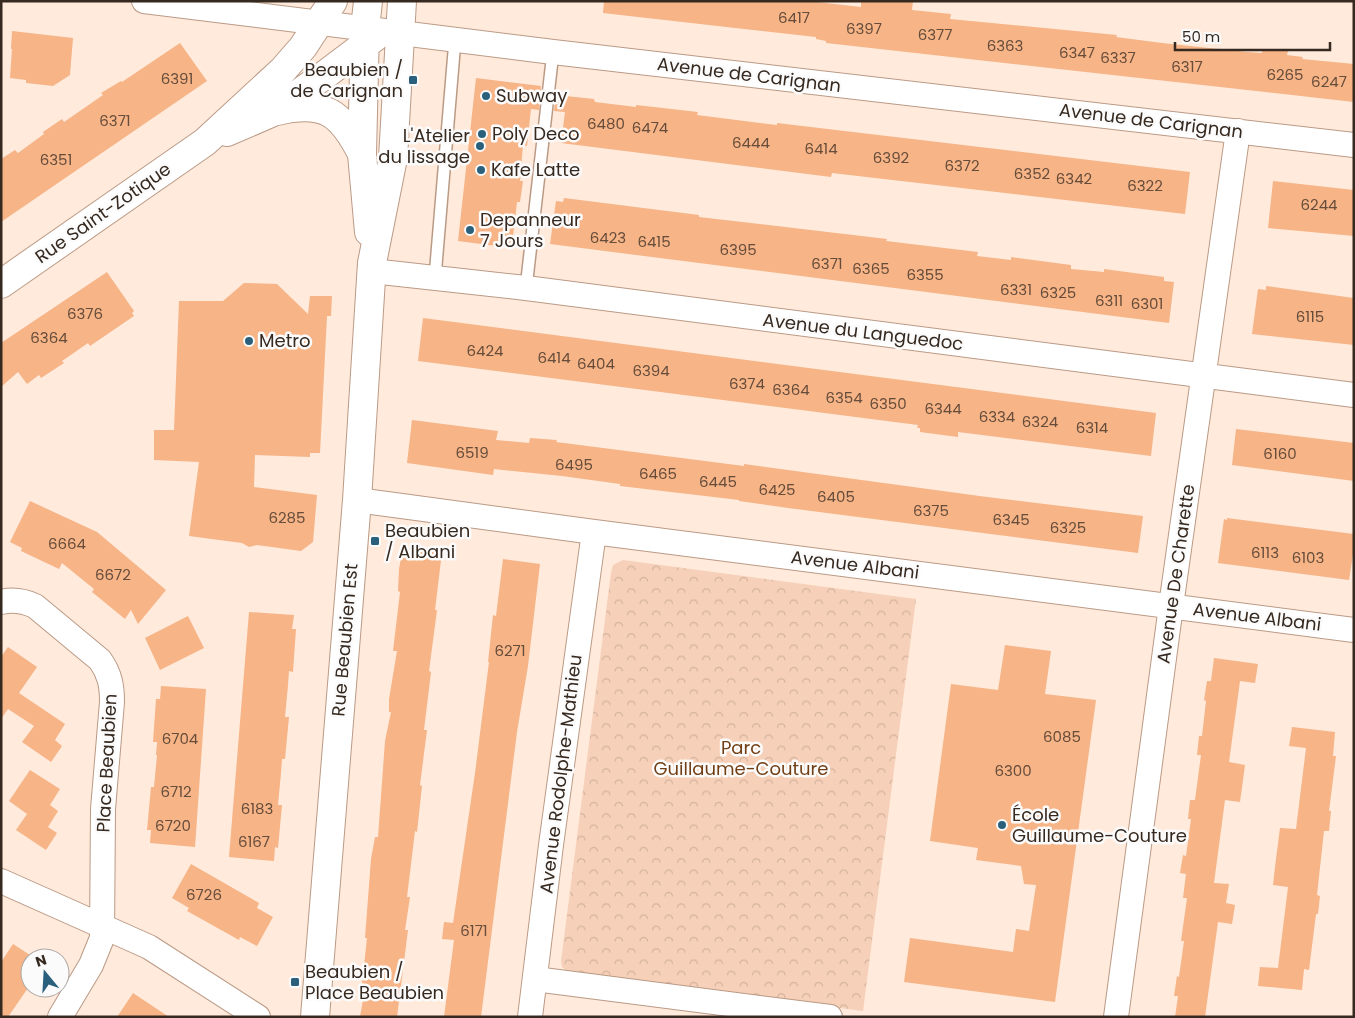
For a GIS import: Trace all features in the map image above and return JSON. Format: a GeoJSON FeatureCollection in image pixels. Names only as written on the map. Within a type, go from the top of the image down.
{"type":"FeatureCollection","features":[{"type":"Feature","properties":{"kind":"street","name":"Avenue de Carignan"},"geometry":{"type":"LineString","coordinates":[[144,1],[327,12],[455,40],[1354,145]]}},
{"type":"Feature","properties":{"kind":"street","name":"Rue Beaubien Est"},"geometry":{"type":"LineString","coordinates":[[315,1017],[357,500],[372,267],[393,158],[386,26],[368,1]]}},
{"type":"Feature","properties":{"kind":"street","name":"Rue Saint-Zotique"},"geometry":{"type":"LineString","coordinates":[[1,284],[206,142],[283,70],[303,47],[327,12]]}},
{"type":"Feature","properties":{"kind":"street","name":"Rue Beaubien Est"},"geometry":{"type":"LineString","coordinates":[[372,267],[362,154],[386,26]]}},
{"type":"Feature","properties":{"kind":"street","name":"Rue Saint-Zotique"},"geometry":{"type":"LineString","coordinates":[[206,142],[271,113],[322,77],[386,26]]}},
{"type":"Feature","properties":{"kind":"street"},"geometry":{"type":"LineString","coordinates":[[271,113],[293,107],[308,106],[332,113],[343,121],[352,133],[362,154]]}},
{"type":"Feature","properties":{"kind":"street","name":"Avenue De Charette"},"geometry":{"type":"LineString","coordinates":[[1116,1017],[1171,606],[1238,132]]}},
{"type":"Feature","properties":{"kind":"street","name":"Avenue du Languedoc"},"geometry":{"type":"LineString","coordinates":[[372,267],[435,277],[1354,395]]}},
{"type":"Feature","properties":{"kind":"street","name":"Avenue Albani"},"geometry":{"type":"LineString","coordinates":[[357,500],[1354,630]]}},
{"type":"Feature","properties":{"kind":"street","name":"Avenue Rodolphe-Mathieu"},"geometry":{"type":"LineString","coordinates":[[533,996],[551,845],[594,532]]}},
{"type":"Feature","properties":{"kind":"street","name":"Place Beaubien"},"geometry":{"type":"LineString","coordinates":[[1,602],[12,600],[35,606],[100,660],[110,678],[112,702],[103,809],[102,938],[97,953],[60,1017]]}},
{"type":"Feature","properties":{"kind":"street"},"geometry":{"type":"LineString","coordinates":[[1,880],[149,947],[258,1017]]}},
{"type":"Feature","properties":{"kind":"street"},"geometry":{"type":"LineString","coordinates":[[533,996],[718,1017]]}},
{"type":"Feature","properties":{"kind":"street"},"geometry":{"type":"LineString","coordinates":[[533,996],[830,1017]]}},
{"type":"Feature","properties":{"kind":"lane"},"geometry":{"type":"LineString","coordinates":[[435,277],[455,40]]}},
{"type":"Feature","properties":{"kind":"lane"},"geometry":{"type":"LineString","coordinates":[[526,288],[553,52]]}},
{"type":"Feature","properties":{"kind":"green space","name":"Parc Guillaume-Couture"},"geometry":{"type":"Polygon","coordinates":[[[623,560],[916,599],[863,1011],[569,973],[562,967],[561,961],[611,573],[613,565],[623,560]]]}},
{"type":"Feature","properties":{"kind":"building"},"geometry":{"type":"Polygon","coordinates":[[[604,1],[808,1],[861,7],[861,1],[913,1],[912,10],[951,14],[950,19],[1117,35],[1116,37],[1247,52],[1262,53],[1262,49],[1288,51],[1287,55],[1303,57],[1302,59],[1354,64],[1354,102],[826,43],[826,41],[816,39],[816,37],[603,13],[604,1]]]}},
{"type":"Feature","properties":{"kind":"building"},"geometry":{"type":"Polygon","coordinates":[[[12,31],[73,38],[70,75],[53,86],[26,83],[26,80],[10,78],[12,31]]]}},
{"type":"Feature","properties":{"kind":"building"},"geometry":{"type":"Polygon","coordinates":[[[180,43],[207,81],[1,222],[1,159],[15,150],[18,153],[62,119],[64,122],[103,95],[101,93],[122,82],[180,43]]]}},
{"type":"Feature","properties":{"kind":"building"},"geometry":{"type":"Polygon","coordinates":[[[476,78],[541,86],[539,110],[531,109],[527,146],[523,145],[520,181],[523,181],[520,202],[517,202],[511,248],[458,241],[476,78]]]}},
{"type":"Feature","properties":{"kind":"building"},"geometry":{"type":"Polygon","coordinates":[[[556,95],[594,99],[595,102],[636,107],[636,105],[698,112],[697,115],[777,125],[777,123],[1190,172],[1185,214],[832,173],[831,177],[561,143],[565,112],[554,111],[556,95]]]}},
{"type":"Feature","properties":{"kind":"building"},"geometry":{"type":"Polygon","coordinates":[[[1273,181],[1354,190],[1354,236],[1268,228],[1273,181]]]}},
{"type":"Feature","properties":{"kind":"building"},"geometry":{"type":"Polygon","coordinates":[[[564,198],[699,215],[699,217],[887,239],[886,241],[978,252],[977,256],[1011,260],[1011,257],[1071,265],[1071,269],[1104,272],[1104,269],[1164,277],[1164,281],[1174,282],[1169,323],[550,244],[556,201],[563,202],[564,198]]]}},
{"type":"Feature","properties":{"kind":"building"},"geometry":{"type":"Polygon","coordinates":[[[107,272],[134,311],[132,313],[134,316],[90,346],[88,343],[62,361],[64,363],[41,378],[39,375],[27,384],[18,372],[1,387],[1,343],[107,272]]]}},
{"type":"Feature","properties":{"kind":"building"},"geometry":{"type":"Polygon","coordinates":[[[244,283],[277,284],[308,314],[310,296],[332,296],[331,316],[327,316],[320,453],[310,453],[310,457],[255,455],[254,487],[317,495],[313,542],[301,551],[257,545],[249,547],[242,543],[189,536],[199,462],[154,460],[154,430],[174,430],[179,301],[223,301],[244,283]]]}},
{"type":"Feature","properties":{"kind":"building"},"geometry":{"type":"Polygon","coordinates":[[[1266,286],[1354,298],[1354,345],[1252,334],[1258,289],[1266,290],[1266,286]]]}},
{"type":"Feature","properties":{"kind":"building"},"geometry":{"type":"Polygon","coordinates":[[[423,318],[1156,413],[1151,456],[958,432],[958,437],[920,432],[920,428],[917,428],[918,425],[418,361],[423,318]]]}},
{"type":"Feature","properties":{"kind":"building"},"geometry":{"type":"Polygon","coordinates":[[[412,420],[498,431],[496,440],[529,443],[530,438],[557,440],[556,442],[744,466],[744,464],[1143,516],[1138,553],[620,486],[620,484],[562,476],[494,469],[493,475],[407,463],[412,420]]]}},
{"type":"Feature","properties":{"kind":"building"},"geometry":{"type":"Polygon","coordinates":[[[1236,429],[1354,443],[1354,481],[1232,465],[1236,429]]]}},
{"type":"Feature","properties":{"kind":"building"},"geometry":{"type":"Polygon","coordinates":[[[30,501],[97,532],[166,590],[138,624],[131,610],[125,619],[92,592],[94,589],[62,563],[59,569],[21,551],[22,548],[10,542],[30,501]]]}},
{"type":"Feature","properties":{"kind":"building"},"geometry":{"type":"Polygon","coordinates":[[[1227,518],[1354,534],[1354,548],[1349,580],[1218,563],[1224,519],[1227,520],[1227,518]]]}},
{"type":"Feature","properties":{"kind":"building"},"geometry":{"type":"Polygon","coordinates":[[[403,547],[442,552],[429,671],[431,672],[424,730],[427,730],[420,785],[422,786],[407,897],[410,897],[405,930],[408,930],[397,1017],[360,1017],[364,994],[361,994],[367,938],[365,938],[371,859],[375,837],[378,837],[385,741],[391,712],[389,712],[389,699],[397,651],[393,651],[400,592],[398,591],[399,569],[403,547]]]}},
{"type":"Feature","properties":{"kind":"building"},"geometry":{"type":"Polygon","coordinates":[[[503,559],[540,564],[528,666],[517,732],[481,1017],[444,1017],[454,940],[442,939],[444,922],[453,923],[475,773],[493,615],[496,616],[503,559]]]}},
{"type":"Feature","properties":{"kind":"building"},"geometry":{"type":"Polygon","coordinates":[[[249,612],[294,615],[292,629],[296,629],[293,672],[289,671],[285,717],[289,717],[285,759],[282,759],[278,805],[282,805],[278,848],[275,847],[274,861],[229,857],[249,612]]]}},
{"type":"Feature","properties":{"kind":"building"},"geometry":{"type":"Polygon","coordinates":[[[188,616],[204,648],[160,670],[145,638],[188,616]]]}},
{"type":"Feature","properties":{"kind":"building"},"geometry":{"type":"Polygon","coordinates":[[[1005,645],[1051,651],[1045,694],[1096,700],[1055,1002],[904,982],[910,938],[1013,952],[1016,929],[1029,931],[1036,885],[1024,884],[1021,866],[976,860],[978,848],[930,841],[951,684],[998,690],[1005,645]]]}},
{"type":"Feature","properties":{"kind":"building"},"geometry":{"type":"Polygon","coordinates":[[[8,647],[37,667],[19,693],[65,724],[55,740],[62,746],[51,762],[22,742],[34,726],[8,709],[1,719],[1,657],[8,647]]]}},
{"type":"Feature","properties":{"kind":"building"},"geometry":{"type":"Polygon","coordinates":[[[1214,658],[1258,664],[1255,683],[1240,681],[1229,762],[1245,765],[1240,802],[1225,800],[1214,883],[1229,884],[1226,903],[1235,905],[1232,924],[1218,922],[1205,1017],[1175,1017],[1178,996],[1174,996],[1177,976],[1179,977],[1184,941],[1181,941],[1187,898],[1183,898],[1186,874],[1180,873],[1183,855],[1186,856],[1191,819],[1188,819],[1190,800],[1195,800],[1201,755],[1197,755],[1199,736],[1202,736],[1206,701],[1204,700],[1207,681],[1211,681],[1214,658]]]}},
{"type":"Feature","properties":{"kind":"building"},"geometry":{"type":"Polygon","coordinates":[[[161,686],[206,689],[195,847],[150,843],[151,830],[147,830],[151,787],[154,787],[157,755],[157,742],[153,742],[156,699],[160,699],[161,686]]]}},
{"type":"Feature","properties":{"kind":"building"},"geometry":{"type":"Polygon","coordinates":[[[1292,727],[1335,732],[1333,756],[1336,756],[1329,811],[1331,811],[1329,831],[1324,831],[1317,895],[1320,896],[1318,914],[1316,914],[1309,970],[1304,969],[1302,990],[1258,986],[1260,967],[1278,968],[1288,887],[1273,885],[1275,867],[1280,828],[1296,829],[1306,748],[1289,746],[1292,727]]]}},
{"type":"Feature","properties":{"kind":"building"},"geometry":{"type":"Polygon","coordinates":[[[30,770],[60,789],[50,805],[58,811],[48,827],[57,833],[46,850],[16,830],[27,814],[9,801],[30,770]]]}},
{"type":"Feature","properties":{"kind":"building"},"geometry":{"type":"Polygon","coordinates":[[[191,864],[259,903],[257,908],[273,917],[257,946],[240,937],[239,940],[187,911],[189,908],[172,898],[191,864]]]}},
{"type":"Feature","properties":{"kind":"building"},"geometry":{"type":"Polygon","coordinates":[[[13,944],[20,949],[21,998],[8,1017],[1,1017],[1,962],[13,944]]]}},
{"type":"Feature","properties":{"kind":"building"},"geometry":{"type":"Polygon","coordinates":[[[133,993],[169,1017],[117,1017],[133,993]]]}},
{"type":"Feature","properties":{"kind":"place","name":"Beaubien / de Carignan"},"geometry":{"type":"Point","coordinates":[413,80]}},
{"type":"Feature","properties":{"kind":"place","name":"Subway"},"geometry":{"type":"Point","coordinates":[486,96]}},
{"type":"Feature","properties":{"kind":"place","name":"Poly Deco"},"geometry":{"type":"Point","coordinates":[482,134]}},
{"type":"Feature","properties":{"kind":"place","name":"L'Atelier du lissage"},"geometry":{"type":"Point","coordinates":[480,146]}},
{"type":"Feature","properties":{"kind":"place","name":"Kafe Latte"},"geometry":{"type":"Point","coordinates":[481,170]}},
{"type":"Feature","properties":{"kind":"place","name":"Depanneur 7 Jours"},"geometry":{"type":"Point","coordinates":[470,230]}},
{"type":"Feature","properties":{"kind":"place","name":"Metro"},"geometry":{"type":"Point","coordinates":[249,341]}},
{"type":"Feature","properties":{"kind":"place","name":"Beaubien / Albani"},"geometry":{"type":"Point","coordinates":[375,541]}},
{"type":"Feature","properties":{"kind":"place","name":"École Guillaume-Couture"},"geometry":{"type":"Point","coordinates":[1002,825]}},
{"type":"Feature","properties":{"kind":"place","name":"Beaubien / Place Beaubien"},"geometry":{"type":"Point","coordinates":[295,982]}}]}
